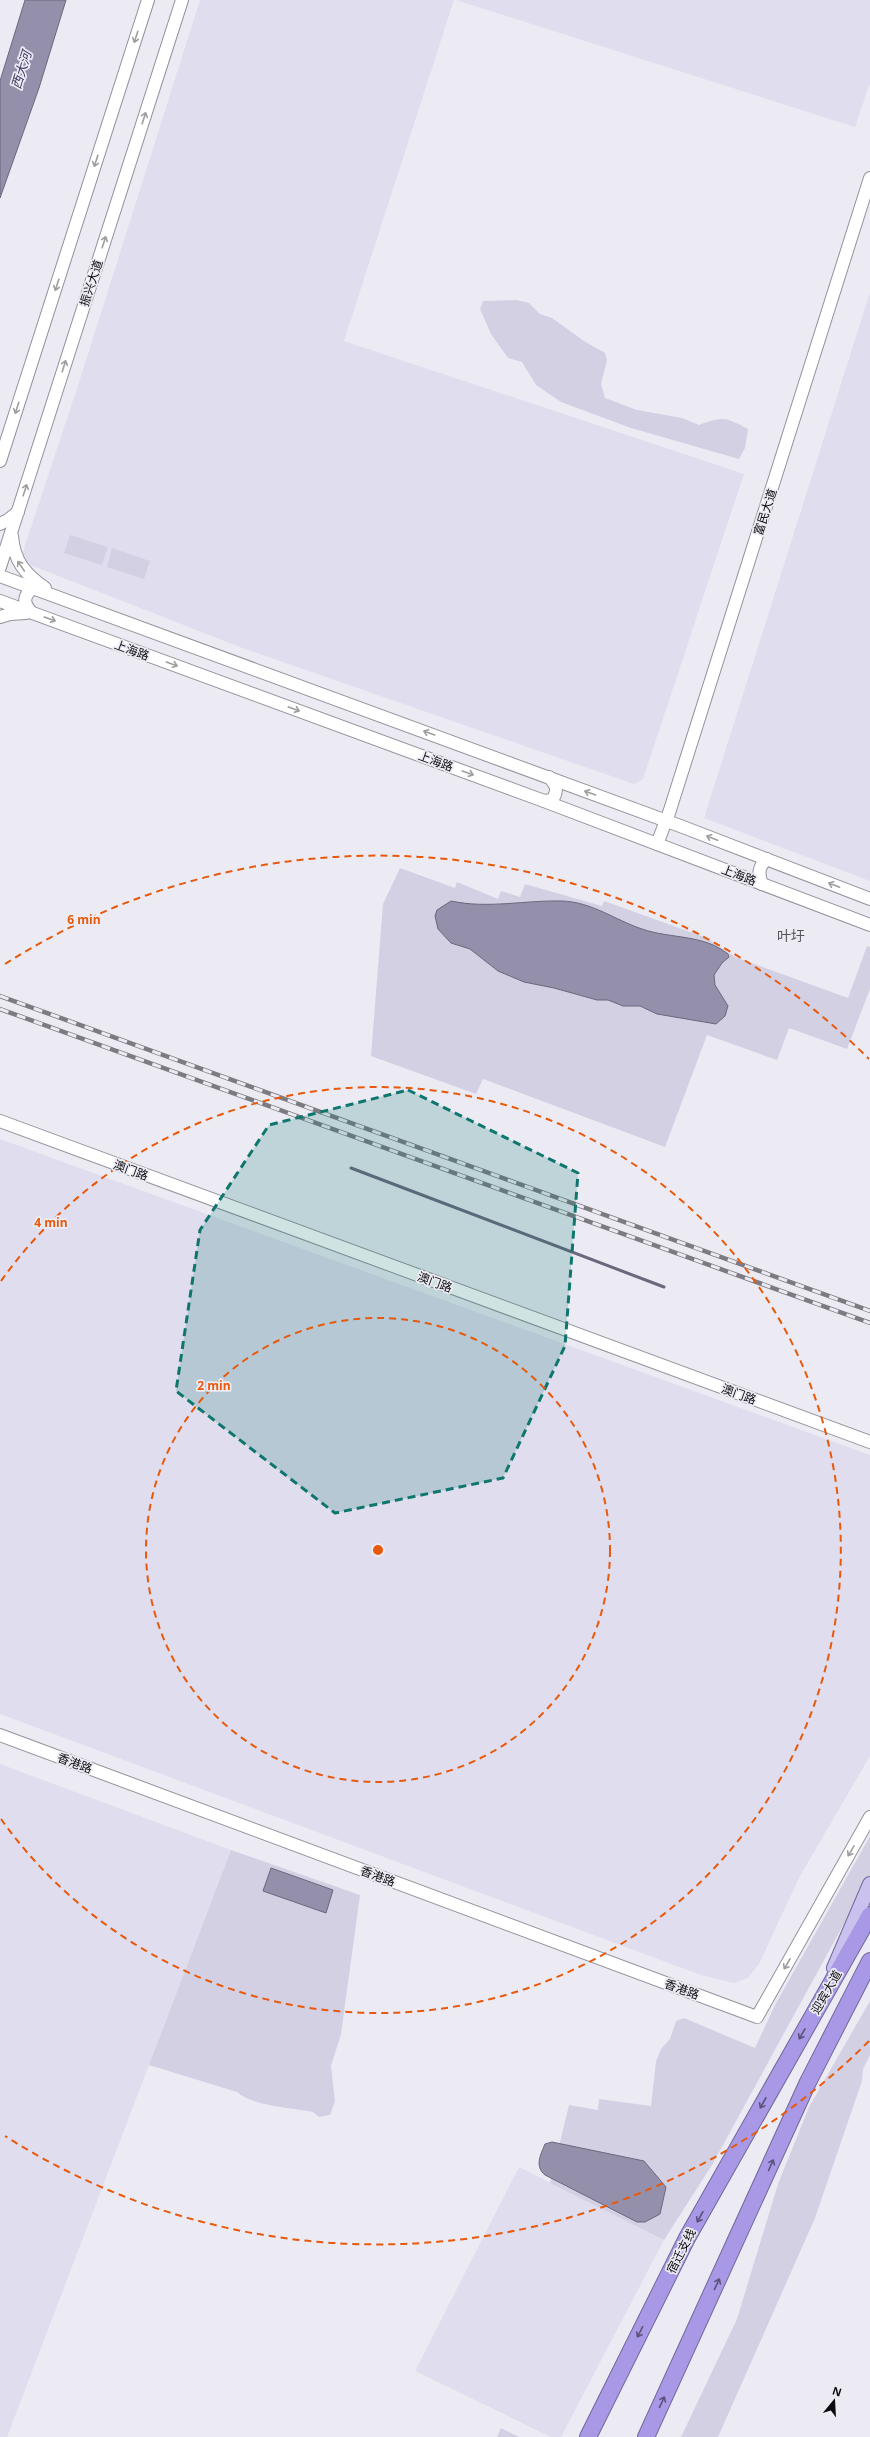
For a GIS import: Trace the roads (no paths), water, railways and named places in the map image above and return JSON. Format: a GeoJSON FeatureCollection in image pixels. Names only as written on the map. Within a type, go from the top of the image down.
{"type":"FeatureCollection","features":[{"type":"Feature","properties":{"kind":"highway"},"geometry":{"type":"LineString","coordinates":[[820,2002],[870,1901]]}},
{"type":"Feature","properties":{"kind":"highway","name":"迎宾大道"},"geometry":{"type":"LineString","coordinates":[[782,2069],[870,1915]]}},
{"type":"Feature","properties":{"kind":"highway","name":"迎宾大道"},"geometry":{"type":"LineString","coordinates":[[646,2437],[808,2082],[870,1961]]}},
{"type":"Feature","properties":{"kind":"highway","name":"宿迁支线"},"geometry":{"type":"LineString","coordinates":[[588,2437],[687,2238],[782,2069]]}},
{"type":"Feature","properties":{"kind":"main road"},"geometry":{"type":"LineString","coordinates":[[0,461],[148,0]]}},
{"type":"Feature","properties":{"kind":"main road","name":"振兴大道"},"geometry":{"type":"LineString","coordinates":[[0,567],[182,0]]}},
{"type":"Feature","properties":{"kind":"main road","name":"富民大道"},"geometry":{"type":"LineString","coordinates":[[657,844],[667,821],[870,178]]}},
{"type":"Feature","properties":{"kind":"main road"},"geometry":{"type":"LineString","coordinates":[[0,524],[18,512]]}},
{"type":"Feature","properties":{"kind":"main road"},"geometry":{"type":"LineString","coordinates":[[12,530],[13,551],[18,564],[29,577],[61,599]]}},
{"type":"Feature","properties":{"kind":"main road","name":"上海路"},"geometry":{"type":"LineString","coordinates":[[0,576],[549,777],[870,899]]}},
{"type":"Feature","properties":{"kind":"main road"},"geometry":{"type":"LineString","coordinates":[[31,612],[25,605],[25,598],[33,588]]}},
{"type":"Feature","properties":{"kind":"main road","name":"上海路"},"geometry":{"type":"LineString","coordinates":[[0,601],[544,801],[870,925]]}},
{"type":"Feature","properties":{"kind":"main road"},"geometry":{"type":"LineString","coordinates":[[0,617],[10,614],[31,612]]}},
{"type":"Feature","properties":{"kind":"main road"},"geometry":{"type":"LineString","coordinates":[[544,801],[552,800],[557,790],[556,785],[549,777]]}},
{"type":"Feature","properties":{"kind":"main road"},"geometry":{"type":"LineString","coordinates":[[762,884],[758,875],[759,869],[767,859]]}},
{"type":"Feature","properties":{"kind":"main road","name":"澳门路"},"geometry":{"type":"LineString","coordinates":[[0,1121],[870,1442]]}},
{"type":"Feature","properties":{"kind":"main road","name":"香港路"},"geometry":{"type":"LineString","coordinates":[[0,1735],[756,2017],[870,1817]]}},
{"type":"Feature","properties":{"kind":"main road"},"geometry":{"type":"LineString","coordinates":[[820,2002],[856,1912],[870,1884]]}},
{"type":"Feature","properties":{"kind":"main road"},"geometry":{"type":"LineString","coordinates":[[840,2017],[870,1978]]}},
{"type":"Feature","properties":{"kind":"water","name":"西大河"},"geometry":{"type":"Polygon","coordinates":[[[25,0],[66,0],[39,88],[0,198],[0,81],[25,0]]]}},
{"type":"Feature","properties":{"kind":"water"},"geometry":{"type":"Polygon","coordinates":[[[451,901],[479,904],[548,901],[573,902],[593,908],[642,929],[708,943],[728,954],[729,957],[722,963],[714,975],[715,985],[728,1006],[725,1016],[716,1024],[657,1014],[640,1006],[623,1006],[608,1000],[597,1000],[554,988],[524,982],[498,971],[470,949],[451,943],[438,929],[435,916],[437,910],[451,901]]]}},
{"type":"Feature","properties":{"kind":"water"},"geometry":{"type":"Polygon","coordinates":[[[271,1868],[333,1890],[326,1913],[263,1891],[271,1868]]]}},
{"type":"Feature","properties":{"kind":"water"},"geometry":{"type":"Polygon","coordinates":[[[552,2142],[644,2161],[666,2187],[660,2214],[645,2222],[637,2222],[545,2175],[540,2168],[539,2160],[545,2144],[552,2142]]]}},
{"type":"Feature","properties":{"kind":"waterway"},"geometry":{"type":"LineString","coordinates":[[351,1168],[664,1287]]}},
{"type":"Feature","properties":{"kind":"railway"},"geometry":{"type":"LineString","coordinates":[[0,996],[870,1311]]}},
{"type":"Feature","properties":{"kind":"railway"},"geometry":{"type":"LineString","coordinates":[[0,1009],[870,1323]]}},
{"type":"Feature","properties":{"kind":"district","name":"叶圩"},"geometry":{"type":"Point","coordinates":[791,935]}}]}
